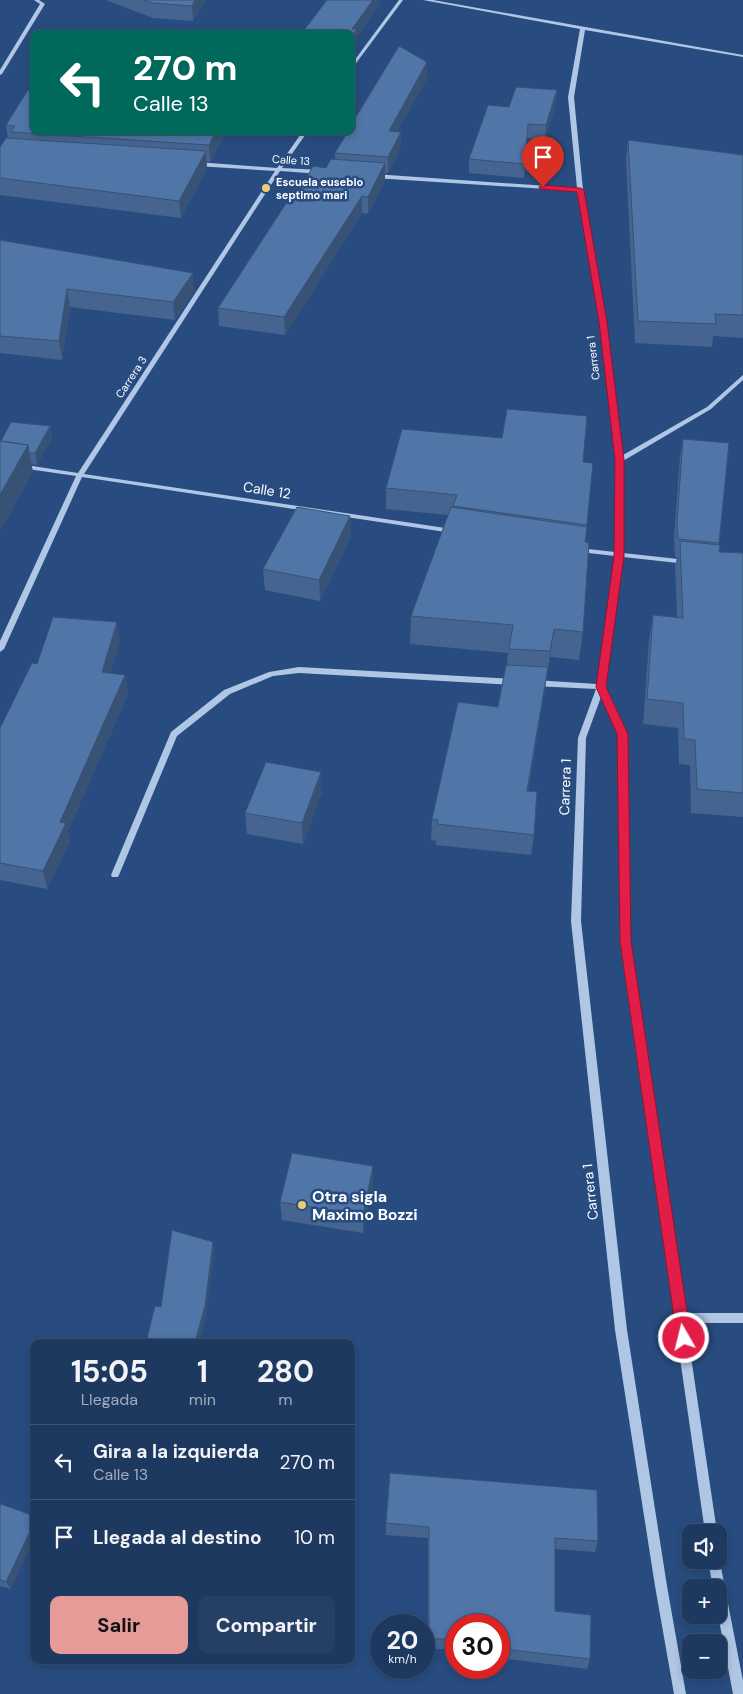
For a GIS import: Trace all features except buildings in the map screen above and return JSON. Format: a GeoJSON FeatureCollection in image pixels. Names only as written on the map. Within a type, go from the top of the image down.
{"type":"FeatureCollection","features":[{"type":"Feature","properties":{"kind":"street"},"geometry":{"type":"LineString","coordinates":[[1,71],[45,2],[36,0]]}},
{"type":"Feature","properties":{"kind":"street"},"geometry":{"type":"LineString","coordinates":[[355,63],[401,0]]}},
{"type":"Feature","properties":{"kind":"street"},"geometry":{"type":"LineString","coordinates":[[425,0],[743,56]]}},
{"type":"Feature","properties":{"kind":"street","name":"Carrera 1"},"geometry":{"type":"LineString","coordinates":[[583,27],[572,97],[580,190],[603,322],[620,460],[619,556],[601,687],[582,738],[576,921],[621,1330],[680,1694]]}},
{"type":"Feature","properties":{"kind":"street","name":"Carrera 3"},"geometry":{"type":"LineString","coordinates":[[0,649],[80,475],[278,170],[303,135]]}},
{"type":"Feature","properties":{"kind":"street","name":"Calle 13"},"geometry":{"type":"LineString","coordinates":[[189,164],[327,173]]}},
{"type":"Feature","properties":{"kind":"street"},"geometry":{"type":"LineString","coordinates":[[366,176],[580,190]]}},
{"type":"Feature","properties":{"kind":"street"},"geometry":{"type":"LineString","coordinates":[[620,460],[709,408],[743,377]]}},
{"type":"Feature","properties":{"kind":"street","name":"Calle 12"},"geometry":{"type":"LineString","coordinates":[[0,462],[462,532]]}},
{"type":"Feature","properties":{"kind":"street"},"geometry":{"type":"LineString","coordinates":[[570,548],[619,556],[695,563]]}},
{"type":"Feature","properties":{"kind":"street"},"geometry":{"type":"LineString","coordinates":[[115,875],[174,734],[227,692],[272,674],[298,670],[601,687],[622,734],[626,941],[710,1524]]}},
{"type":"Feature","properties":{"kind":"street"},"geometry":{"type":"LineString","coordinates":[[681,1318],[743,1318]]}},
{"type":"Feature","properties":{"kind":"street"},"geometry":{"type":"LineString","coordinates":[[716,1569],[739,1694]]}},
{"type":"Feature","properties":{"kind":"place","name":"Escuela eusebio septimo mari"},"geometry":{"type":"Point","coordinates":[266,188]}},
{"type":"Feature","properties":{"kind":"place","name":"Otra sigla Maximo Bozzi"},"geometry":{"type":"Point","coordinates":[302,1205]}},
{"type":"Feature","properties":{"kind":"route"},"geometry":{"type":"LineString","coordinates":[[543,187],[580,190],[603,322],[620,460],[619,556],[601,687],[622,734],[626,941],[684,1338]]}}]}
